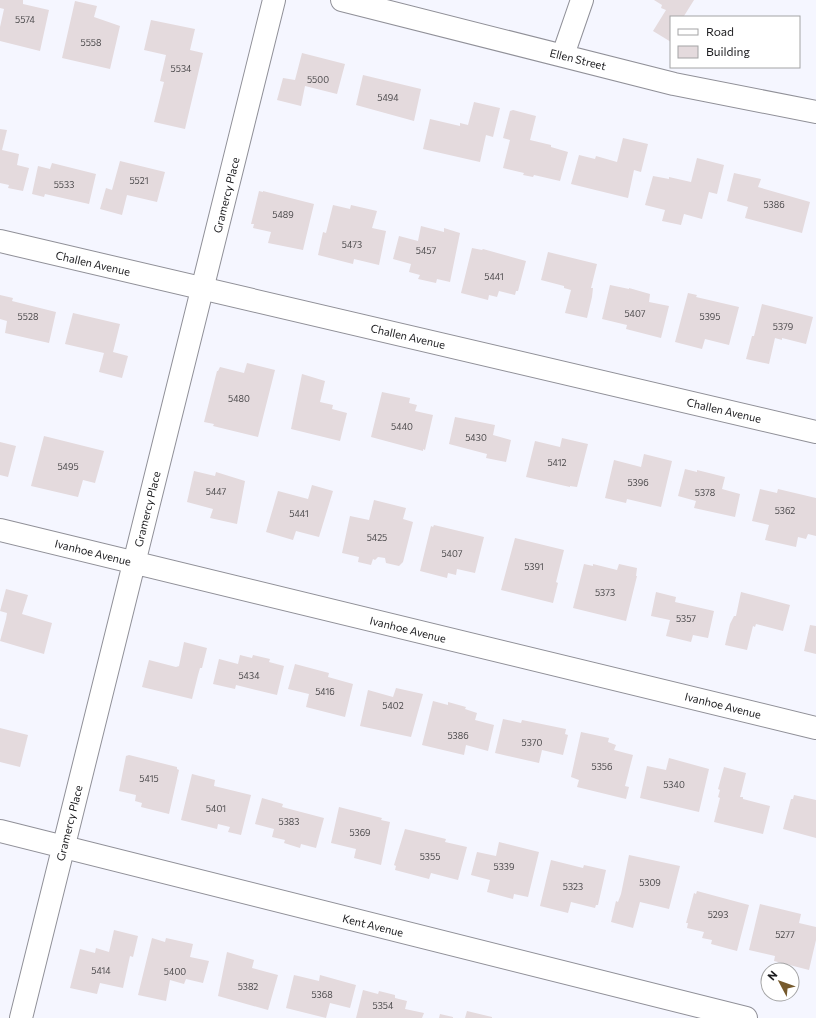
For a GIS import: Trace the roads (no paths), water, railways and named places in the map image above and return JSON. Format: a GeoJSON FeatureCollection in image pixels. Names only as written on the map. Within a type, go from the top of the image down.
{"type":"FeatureCollection","features":[{"type":"Feature","properties":{"kind":"street","name":"Gramercy Place"},"geometry":{"type":"LineString","coordinates":[[21,1018],[274,0]]}},
{"type":"Feature","properties":{"kind":"street","name":"Ellen Street"},"geometry":{"type":"LineString","coordinates":[[342,0],[674,84],[816,112]]}},
{"type":"Feature","properties":{"kind":"street"},"geometry":{"type":"LineString","coordinates":[[563,55],[582,0]]}},
{"type":"Feature","properties":{"kind":"street","name":"Challen Avenue"},"geometry":{"type":"LineString","coordinates":[[0,241],[816,432]]}},
{"type":"Feature","properties":{"kind":"street","name":"Ivanhoe Avenue"},"geometry":{"type":"LineString","coordinates":[[0,530],[816,728]]}},
{"type":"Feature","properties":{"kind":"street","name":"Kent Avenue"},"geometry":{"type":"LineString","coordinates":[[0,831],[746,1018]]}}]}
